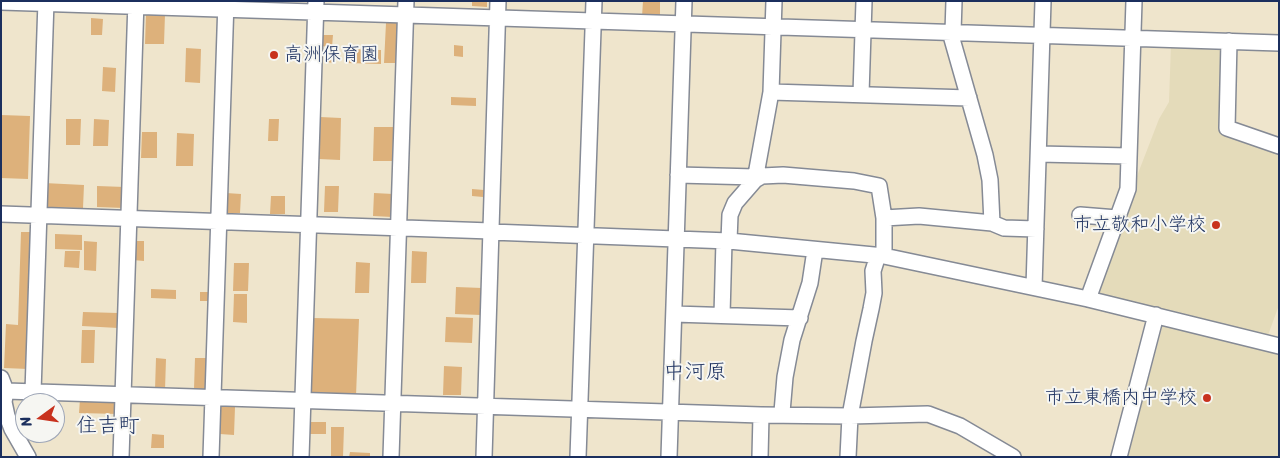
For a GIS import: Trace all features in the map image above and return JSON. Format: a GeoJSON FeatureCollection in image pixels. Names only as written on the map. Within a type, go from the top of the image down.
{"type":"FeatureCollection","features":[{"type":"Feature","properties":{"kind":"street"},"geometry":{"type":"LineString","coordinates":[[484,457],[498,1]]}},
{"type":"Feature","properties":{"kind":"street"},"geometry":{"type":"LineString","coordinates":[[578,457],[594,1]]}},
{"type":"Feature","properties":{"kind":"street"},"geometry":{"type":"LineString","coordinates":[[669,457],[684,1]]}},
{"type":"Feature","properties":{"kind":"street"},"geometry":{"type":"LineString","coordinates":[[722,316],[730,215],[735,203],[755,179],[771,92],[774,1]]}},
{"type":"Feature","properties":{"kind":"street"},"geometry":{"type":"LineString","coordinates":[[861,94],[864,1]]}},
{"type":"Feature","properties":{"kind":"street"},"geometry":{"type":"LineString","coordinates":[[954,1],[951,32],[986,155],[990,180],[992,223]]}},
{"type":"Feature","properties":{"kind":"street"},"geometry":{"type":"LineString","coordinates":[[1034,287],[1043,1]]}},
{"type":"Feature","properties":{"kind":"street"},"geometry":{"type":"LineString","coordinates":[[1088,299],[1128,189],[1134,1]]}},
{"type":"Feature","properties":{"kind":"street"},"geometry":{"type":"LineString","coordinates":[[1,2],[405,8],[498,18],[1279,43]]}},
{"type":"Feature","properties":{"kind":"street"},"geometry":{"type":"LineString","coordinates":[[33,392],[46,2]]}},
{"type":"Feature","properties":{"kind":"street"},"geometry":{"type":"LineString","coordinates":[[122,457],[136,4]]}},
{"type":"Feature","properties":{"kind":"street"},"geometry":{"type":"LineString","coordinates":[[212,457],[226,5]]}},
{"type":"Feature","properties":{"kind":"street"},"geometry":{"type":"LineString","coordinates":[[301,457],[316,7]]}},
{"type":"Feature","properties":{"kind":"street"},"geometry":{"type":"LineString","coordinates":[[391,457],[405,8]]}},
{"type":"Feature","properties":{"kind":"street"},"geometry":{"type":"LineString","coordinates":[[1230,41],[1227,128],[1279,146]]}},
{"type":"Feature","properties":{"kind":"street"},"geometry":{"type":"LineString","coordinates":[[771,92],[969,98]]}},
{"type":"Feature","properties":{"kind":"street"},"geometry":{"type":"LineString","coordinates":[[1039,154],[1129,156]]}},
{"type":"Feature","properties":{"kind":"street"},"geometry":{"type":"LineString","coordinates":[[678,175],[755,179],[762,176],[789,175],[854,181],[879,186],[884,218],[881,256],[873,271],[874,292],[850,416],[848,457]]}},
{"type":"Feature","properties":{"kind":"street"},"geometry":{"type":"LineString","coordinates":[[1,214],[727,241],[881,256],[1088,299],[1279,346]]}},
{"type":"Feature","properties":{"kind":"street"},"geometry":{"type":"LineString","coordinates":[[1080,215],[1117,218]]}},
{"type":"Feature","properties":{"kind":"street"},"geometry":{"type":"LineString","coordinates":[[884,218],[919,216],[992,223],[1004,228],[1036,229]]}},
{"type":"Feature","properties":{"kind":"street"},"geometry":{"type":"LineString","coordinates":[[780,415],[782,412],[792,340],[810,283],[815,250]]}},
{"type":"Feature","properties":{"kind":"street"},"geometry":{"type":"LineString","coordinates":[[674,314],[800,318]]}},
{"type":"Feature","properties":{"kind":"street"},"geometry":{"type":"LineString","coordinates":[[1119,457],[1156,315]]}},
{"type":"Feature","properties":{"kind":"street"},"geometry":{"type":"LineString","coordinates":[[28,457],[7,416],[4,402],[4,384],[33,392],[213,398],[761,415],[850,416],[928,414],[960,426],[995,452],[1013,457]]}},
{"type":"Feature","properties":{"kind":"street"},"geometry":{"type":"LineString","coordinates":[[760,457],[761,415]]}},
{"type":"Feature","properties":{"kind":"shaded area"},"geometry":{"type":"Polygon","coordinates":[[[1171,44],[1223,45],[1222,131],[1279,151],[1279,305],[1267,338],[1097,295],[1132,189],[1159,119],[1169,102],[1171,44]]]}},
{"type":"Feature","properties":{"kind":"shaded area"},"geometry":{"type":"Polygon","coordinates":[[[1163,324],[1279,352],[1279,457],[1128,457],[1163,324]]]}},
{"type":"Feature","properties":{"kind":"building"},"geometry":{"type":"Polygon","coordinates":[[[472,1],[487,1],[487,7],[472,6],[472,1]]]}},
{"type":"Feature","properties":{"kind":"building"},"geometry":{"type":"Polygon","coordinates":[[[643,1],[660,1],[660,17],[642,17],[643,1]]]}},
{"type":"Feature","properties":{"kind":"building"},"geometry":{"type":"Polygon","coordinates":[[[146,14],[165,14],[164,44],[145,44],[146,14]]]}},
{"type":"Feature","properties":{"kind":"building"},"geometry":{"type":"Polygon","coordinates":[[[91,18],[103,19],[102,35],[91,35],[91,18]]]}},
{"type":"Feature","properties":{"kind":"building"},"geometry":{"type":"Polygon","coordinates":[[[386,23],[399,23],[398,63],[384,63],[386,23]]]}},
{"type":"Feature","properties":{"kind":"building"},"geometry":{"type":"Polygon","coordinates":[[[320,35],[333,35],[332,47],[320,46],[320,35]]]}},
{"type":"Feature","properties":{"kind":"building"},"geometry":{"type":"Polygon","coordinates":[[[454,45],[463,46],[463,57],[454,56],[454,45]]]}},
{"type":"Feature","properties":{"kind":"building"},"geometry":{"type":"Polygon","coordinates":[[[186,48],[201,49],[200,83],[185,82],[186,48]]]}},
{"type":"Feature","properties":{"kind":"building"},"geometry":{"type":"Polygon","coordinates":[[[325,48],[336,48],[335,63],[325,62],[325,48]]]}},
{"type":"Feature","properties":{"kind":"building"},"geometry":{"type":"Polygon","coordinates":[[[348,49],[381,50],[381,64],[347,63],[348,49]]]}},
{"type":"Feature","properties":{"kind":"building"},"geometry":{"type":"Polygon","coordinates":[[[103,67],[116,68],[115,92],[102,91],[103,67]]]}},
{"type":"Feature","properties":{"kind":"building"},"geometry":{"type":"Polygon","coordinates":[[[451,97],[476,98],[476,106],[451,105],[451,97]]]}},
{"type":"Feature","properties":{"kind":"building"},"geometry":{"type":"Polygon","coordinates":[[[1,115],[30,116],[28,179],[1,178],[1,115]]]}},
{"type":"Feature","properties":{"kind":"building"},"geometry":{"type":"Polygon","coordinates":[[[320,117],[341,118],[340,160],[319,159],[320,117]]]}},
{"type":"Feature","properties":{"kind":"building"},"geometry":{"type":"Polygon","coordinates":[[[66,119],[81,119],[80,145],[66,145],[66,119]]]}},
{"type":"Feature","properties":{"kind":"building"},"geometry":{"type":"Polygon","coordinates":[[[94,119],[109,120],[108,146],[93,146],[94,119]]]}},
{"type":"Feature","properties":{"kind":"building"},"geometry":{"type":"Polygon","coordinates":[[[269,119],[279,119],[278,141],[268,141],[269,119]]]}},
{"type":"Feature","properties":{"kind":"building"},"geometry":{"type":"Polygon","coordinates":[[[374,127],[395,127],[394,161],[373,161],[374,127]]]}},
{"type":"Feature","properties":{"kind":"building"},"geometry":{"type":"Polygon","coordinates":[[[142,132],[157,132],[157,158],[141,158],[142,132]]]}},
{"type":"Feature","properties":{"kind":"building"},"geometry":{"type":"Polygon","coordinates":[[[177,133],[194,134],[193,166],[176,166],[177,133]]]}},
{"type":"Feature","properties":{"kind":"building"},"geometry":{"type":"Polygon","coordinates":[[[44,183],[84,185],[83,208],[43,207],[44,183]]]}},
{"type":"Feature","properties":{"kind":"building"},"geometry":{"type":"Polygon","coordinates":[[[97,186],[125,187],[124,208],[97,207],[97,186]]]}},
{"type":"Feature","properties":{"kind":"building"},"geometry":{"type":"Polygon","coordinates":[[[325,186],[339,186],[338,212],[324,212],[325,186]]]}},
{"type":"Feature","properties":{"kind":"building"},"geometry":{"type":"Polygon","coordinates":[[[472,189],[484,190],[483,197],[472,196],[472,189]]]}},
{"type":"Feature","properties":{"kind":"building"},"geometry":{"type":"Polygon","coordinates":[[[226,193],[241,194],[240,213],[225,213],[226,193]]]}},
{"type":"Feature","properties":{"kind":"building"},"geometry":{"type":"Polygon","coordinates":[[[374,193],[393,194],[392,217],[373,216],[374,193]]]}},
{"type":"Feature","properties":{"kind":"building"},"geometry":{"type":"Polygon","coordinates":[[[271,196],[285,196],[285,214],[270,214],[271,196]]]}},
{"type":"Feature","properties":{"kind":"building"},"geometry":{"type":"Polygon","coordinates":[[[21,232],[32,232],[28,369],[4,368],[6,324],[18,325],[21,232]]]}},
{"type":"Feature","properties":{"kind":"building"},"geometry":{"type":"Polygon","coordinates":[[[55,234],[82,235],[82,250],[55,249],[55,234]]]}},
{"type":"Feature","properties":{"kind":"building"},"geometry":{"type":"Polygon","coordinates":[[[84,241],[97,242],[96,271],[84,270],[84,241]]]}},
{"type":"Feature","properties":{"kind":"building"},"geometry":{"type":"Polygon","coordinates":[[[134,241],[144,241],[144,261],[133,260],[134,241]]]}},
{"type":"Feature","properties":{"kind":"building"},"geometry":{"type":"Polygon","coordinates":[[[65,251],[80,251],[79,268],[64,267],[65,251]]]}},
{"type":"Feature","properties":{"kind":"building"},"geometry":{"type":"Polygon","coordinates":[[[412,251],[427,252],[426,283],[411,283],[412,251]]]}},
{"type":"Feature","properties":{"kind":"building"},"geometry":{"type":"Polygon","coordinates":[[[356,262],[370,263],[369,293],[355,293],[356,262]]]}},
{"type":"Feature","properties":{"kind":"building"},"geometry":{"type":"Polygon","coordinates":[[[234,263],[249,263],[248,291],[233,291],[234,263]]]}},
{"type":"Feature","properties":{"kind":"building"},"geometry":{"type":"Polygon","coordinates":[[[456,287],[482,288],[481,315],[455,314],[456,287]]]}},
{"type":"Feature","properties":{"kind":"building"},"geometry":{"type":"Polygon","coordinates":[[[151,289],[176,290],[176,299],[151,298],[151,289]]]}},
{"type":"Feature","properties":{"kind":"building"},"geometry":{"type":"Polygon","coordinates":[[[200,292],[210,292],[209,301],[200,301],[200,292]]]}},
{"type":"Feature","properties":{"kind":"building"},"geometry":{"type":"Polygon","coordinates":[[[234,294],[247,294],[247,323],[233,322],[234,294]]]}},
{"type":"Feature","properties":{"kind":"building"},"geometry":{"type":"Polygon","coordinates":[[[83,312],[118,313],[118,328],[82,326],[83,312]]]}},
{"type":"Feature","properties":{"kind":"building"},"geometry":{"type":"Polygon","coordinates":[[[446,317],[473,318],[472,343],[445,342],[446,317]]]}},
{"type":"Feature","properties":{"kind":"building"},"geometry":{"type":"Polygon","coordinates":[[[312,318],[359,319],[356,396],[310,394],[312,318]]]}},
{"type":"Feature","properties":{"kind":"building"},"geometry":{"type":"Polygon","coordinates":[[[82,330],[95,330],[94,363],[81,363],[82,330]]]}},
{"type":"Feature","properties":{"kind":"building"},"geometry":{"type":"Polygon","coordinates":[[[156,358],[166,359],[165,390],[155,390],[156,358]]]}},
{"type":"Feature","properties":{"kind":"building"},"geometry":{"type":"Polygon","coordinates":[[[195,358],[209,358],[208,389],[194,389],[195,358]]]}},
{"type":"Feature","properties":{"kind":"building"},"geometry":{"type":"Polygon","coordinates":[[[444,366],[462,367],[461,395],[443,395],[444,366]]]}},
{"type":"Feature","properties":{"kind":"building"},"geometry":{"type":"Polygon","coordinates":[[[80,399],[118,400],[118,414],[79,413],[80,399]]]}},
{"type":"Feature","properties":{"kind":"building"},"geometry":{"type":"Polygon","coordinates":[[[220,406],[235,407],[234,435],[220,434],[220,406]]]}},
{"type":"Feature","properties":{"kind":"building"},"geometry":{"type":"Polygon","coordinates":[[[308,422],[326,422],[326,434],[307,434],[308,422]]]}},
{"type":"Feature","properties":{"kind":"building"},"geometry":{"type":"Polygon","coordinates":[[[331,427],[344,427],[343,457],[331,457],[331,427]]]}},
{"type":"Feature","properties":{"kind":"building"},"geometry":{"type":"Polygon","coordinates":[[[152,434],[164,435],[164,448],[151,448],[152,434]]]}},
{"type":"Feature","properties":{"kind":"building"},"geometry":{"type":"Polygon","coordinates":[[[350,452],[370,453],[370,457],[349,457],[350,452]]]}},
{"type":"Feature","properties":{"kind":"place","name":"高洲保育園"},"geometry":{"type":"Point","coordinates":[274,55]}},
{"type":"Feature","properties":{"kind":"place","name":"市立敬和小学校"},"geometry":{"type":"Point","coordinates":[1216,225]}},
{"type":"Feature","properties":{"kind":"place","name":"市立東橋内中学校"},"geometry":{"type":"Point","coordinates":[1207,398]}},
{"type":"Feature","properties":{"kind":"district","name":"中河原"},"geometry":{"type":"Point","coordinates":[695,373]}},
{"type":"Feature","properties":{"kind":"district","name":"住吉町"},"geometry":{"type":"Point","coordinates":[108,427]}}]}
